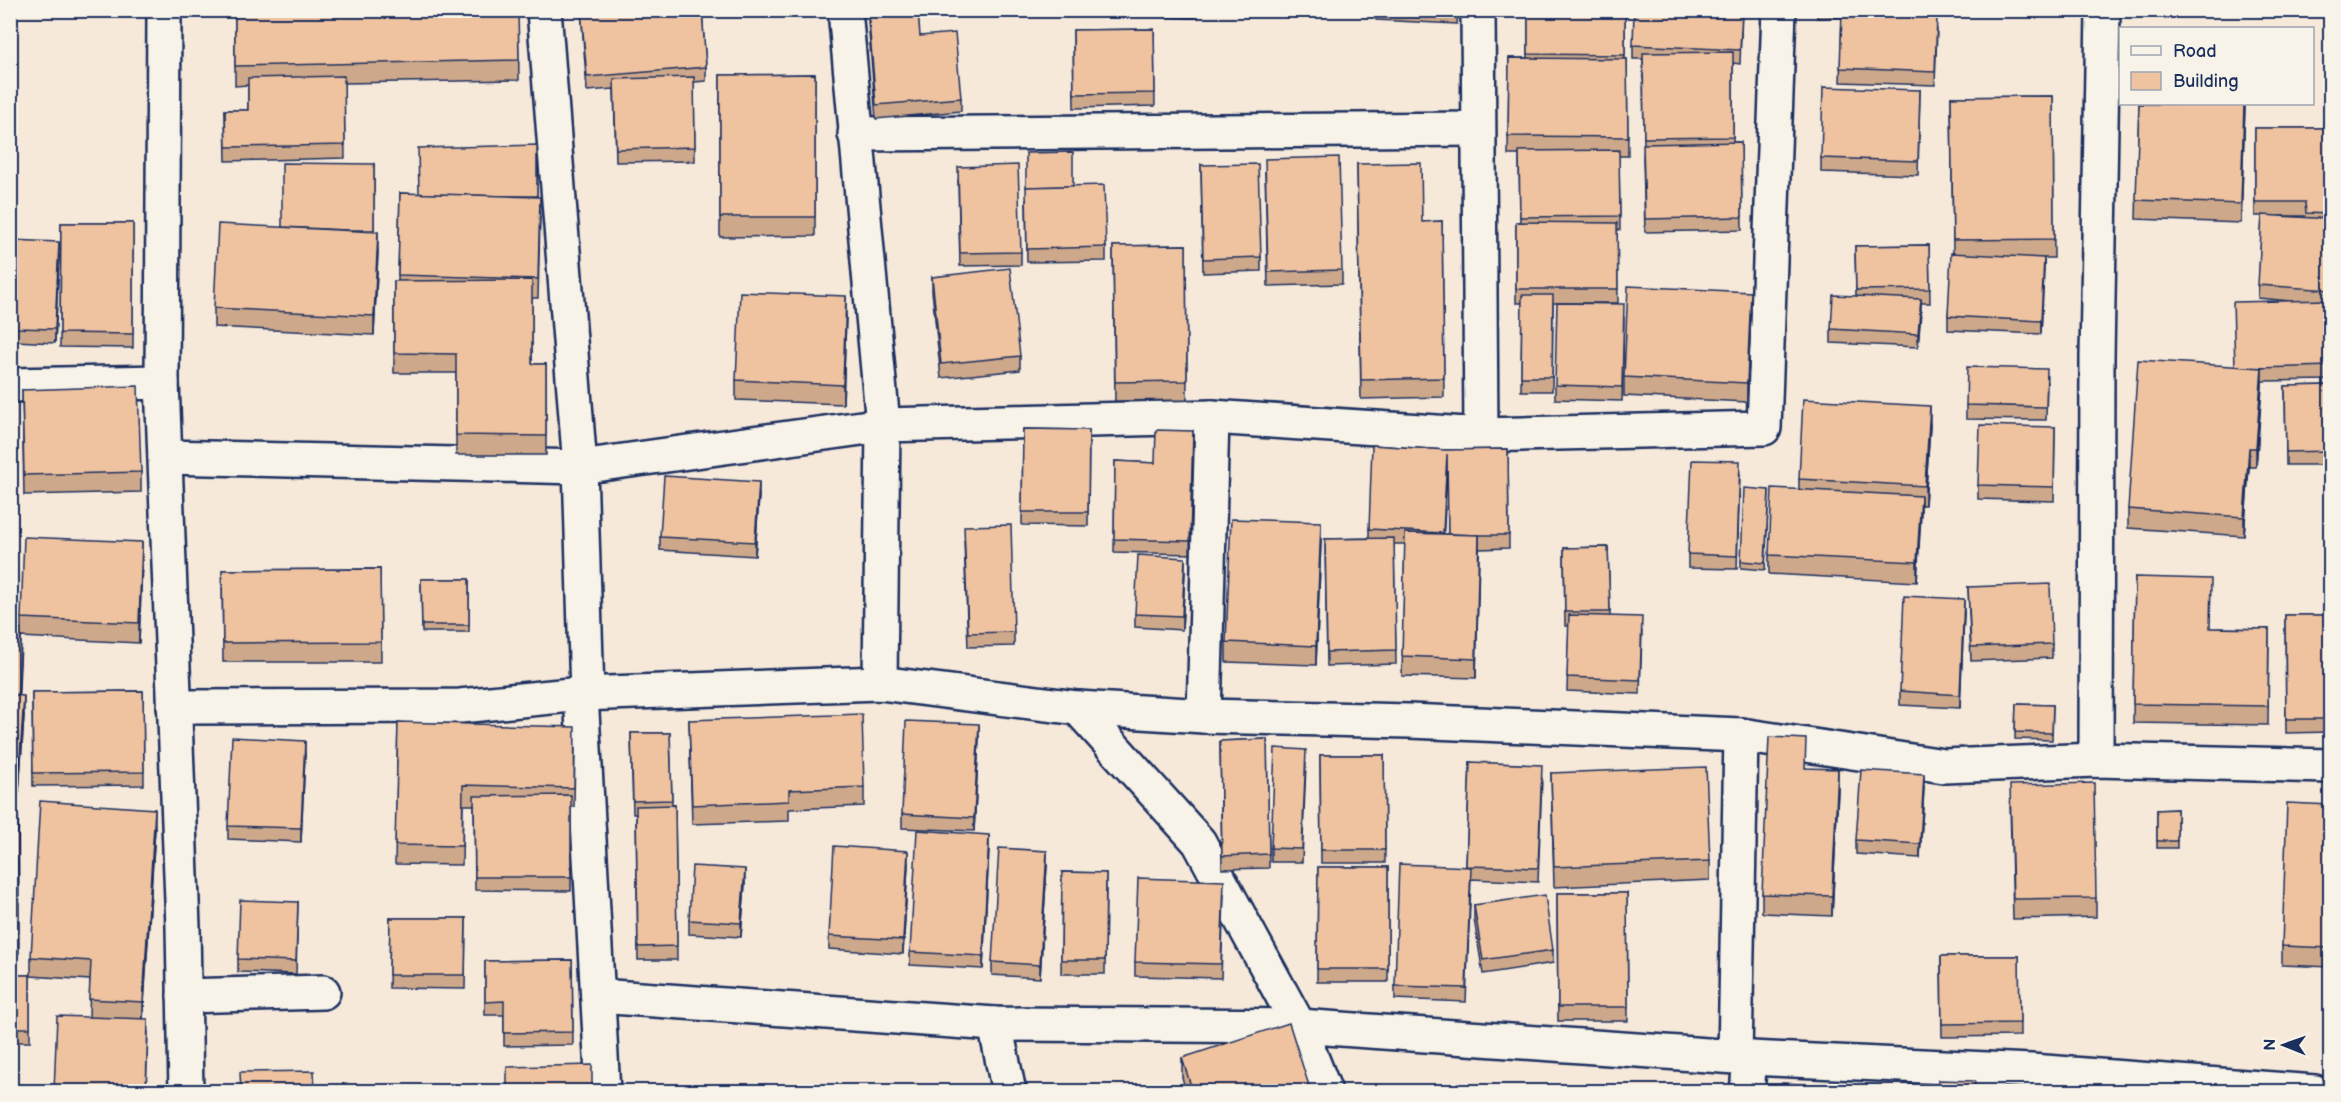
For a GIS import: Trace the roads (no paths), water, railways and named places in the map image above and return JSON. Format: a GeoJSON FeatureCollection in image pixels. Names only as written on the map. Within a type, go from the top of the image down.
{"type":"FeatureCollection","features":[{"type":"Feature","properties":{"kind":"street"},"geometry":{"type":"LineString","coordinates":[[164,10],[162,382],[186,1092]]}},
{"type":"Feature","properties":{"kind":"street"},"geometry":{"type":"LineString","coordinates":[[544,10],[580,467],[584,694],[603,1092]]}},
{"type":"Feature","properties":{"kind":"street"},"geometry":{"type":"LineString","coordinates":[[845,10],[883,425],[880,683]]}},
{"type":"Feature","properties":{"kind":"street"},"geometry":{"type":"LineString","coordinates":[[1478,10],[1481,435]]}},
{"type":"Feature","properties":{"kind":"street"},"geometry":{"type":"LineString","coordinates":[[165,457],[580,467],[883,425],[1212,417],[1481,435],[1764,428],[1779,10]]}},
{"type":"Feature","properties":{"kind":"street"},"geometry":{"type":"LineString","coordinates":[[2096,760],[2097,369],[2103,10]]}},
{"type":"Feature","properties":{"kind":"street"},"geometry":{"type":"LineString","coordinates":[[855,134],[1478,129]]}},
{"type":"Feature","properties":{"kind":"street"},"geometry":{"type":"LineString","coordinates":[[10,386],[162,382]]}},
{"type":"Feature","properties":{"kind":"street"},"geometry":{"type":"LineString","coordinates":[[1204,716],[1212,417]]}},
{"type":"Feature","properties":{"kind":"street"},"geometry":{"type":"LineString","coordinates":[[174,707],[460,706],[584,694],[880,683],[1078,708],[1204,716],[1409,721],[1741,735],[1944,766],[2096,760],[2331,766]]}},
{"type":"Feature","properties":{"kind":"street"},"geometry":{"type":"LineString","coordinates":[[1078,708],[1198,842],[1299,1026],[1325,1092]]}},
{"type":"Feature","properties":{"kind":"street"},"geometry":{"type":"LineString","coordinates":[[1741,735],[1743,1058],[1747,1092]]}},
{"type":"Feature","properties":{"kind":"street"},"geometry":{"type":"LineString","coordinates":[[184,996],[323,992]]}},
{"type":"Feature","properties":{"kind":"street"},"geometry":{"type":"LineString","coordinates":[[598,996],[995,1024],[1299,1026],[2030,1081],[2315,1091]]}},
{"type":"Feature","properties":{"kind":"street"},"geometry":{"type":"LineString","coordinates":[[995,1024],[1009,1092]]}}]}
